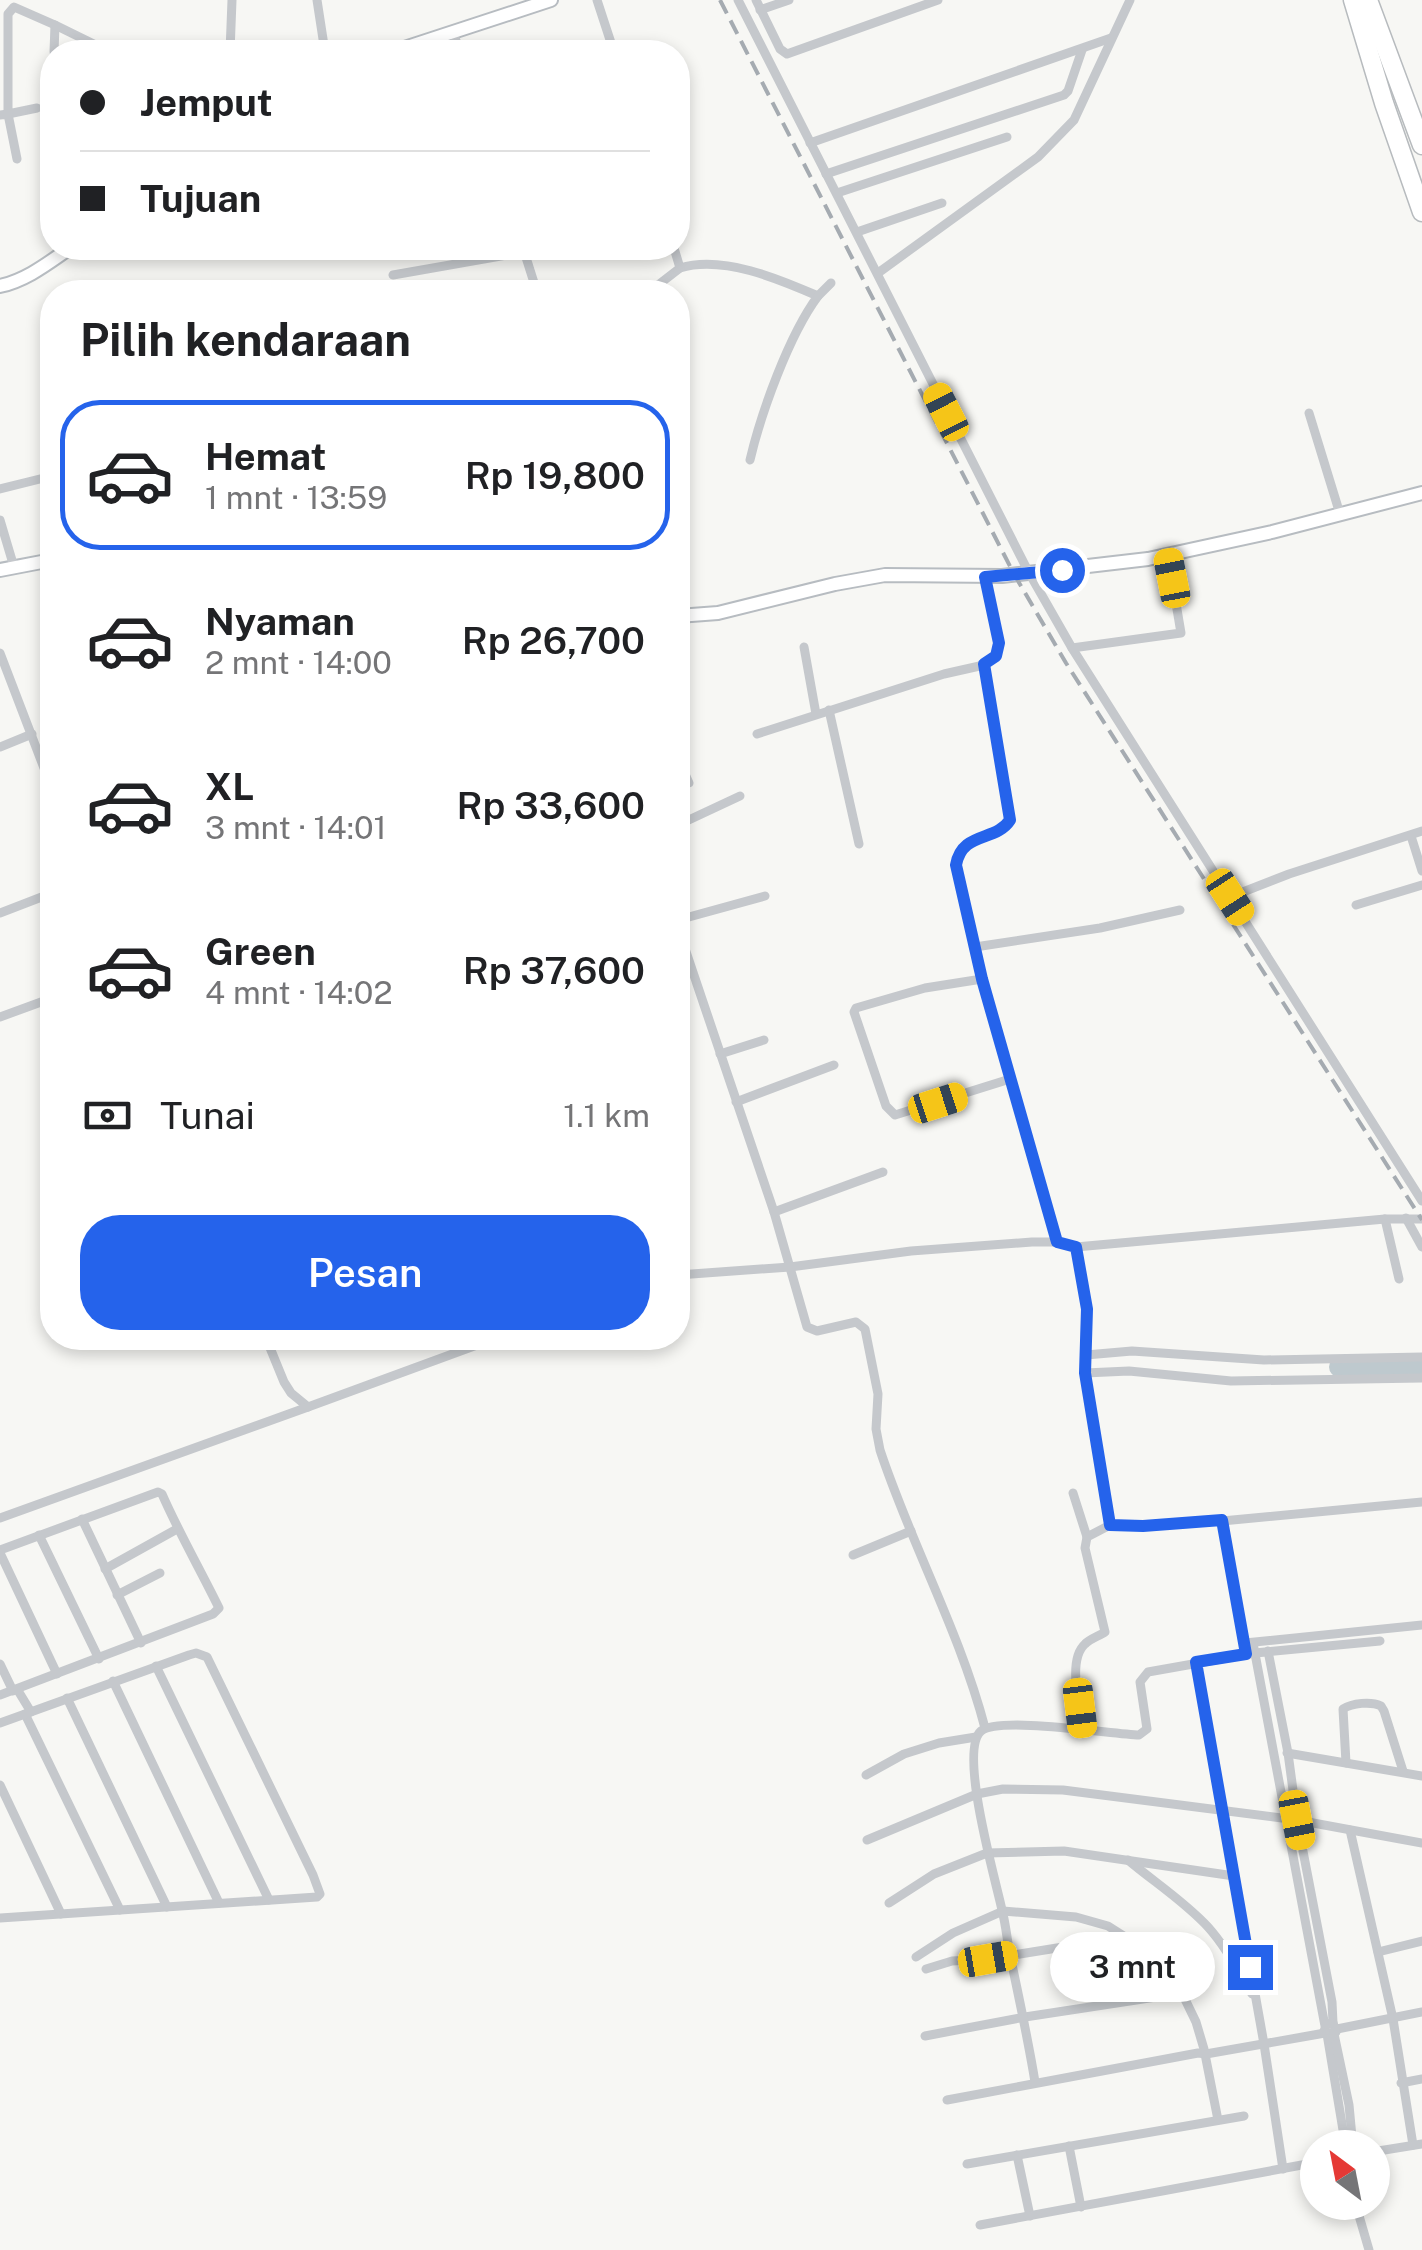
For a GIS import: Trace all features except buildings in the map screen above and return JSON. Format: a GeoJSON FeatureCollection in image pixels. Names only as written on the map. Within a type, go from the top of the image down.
{"type":"FeatureCollection","features":[{"type":"Feature","properties":{"kind":"highway"},"geometry":{"type":"LineString","coordinates":[[1353,0],[1422,212]]}},
{"type":"Feature","properties":{"kind":"highway"},"geometry":{"type":"LineString","coordinates":[[1368,0],[1422,145]]}},
{"type":"Feature","properties":{"kind":"street"},"geometry":{"type":"LineString","coordinates":[[230,40],[232,0]]}},
{"type":"Feature","properties":{"kind":"street"},"geometry":{"type":"LineString","coordinates":[[317,0],[323,40]]}},
{"type":"Feature","properties":{"kind":"street"},"geometry":{"type":"LineString","coordinates":[[429,40],[503,7],[551,0]]}},
{"type":"Feature","properties":{"kind":"street"},"geometry":{"type":"LineString","coordinates":[[598,0],[610,40]]}},
{"type":"Feature","properties":{"kind":"street"},"geometry":{"type":"LineString","coordinates":[[738,0],[1028,571],[1072,648],[1422,1201]]}},
{"type":"Feature","properties":{"kind":"street"},"geometry":{"type":"LineString","coordinates":[[789,0],[758,5],[781,52],[787,54],[938,0]]}},
{"type":"Feature","properties":{"kind":"street"},"geometry":{"type":"LineString","coordinates":[[878,272],[1038,157],[1074,120],[1107,40],[1130,0]]}},
{"type":"Feature","properties":{"kind":"street"},"geometry":{"type":"LineString","coordinates":[[16,159],[4,114],[4,31],[8,14],[14,7],[87,40]]}},
{"type":"Feature","properties":{"kind":"street"},"geometry":{"type":"LineString","coordinates":[[55,40],[56,24]]}},
{"type":"Feature","properties":{"kind":"street"},"geometry":{"type":"LineString","coordinates":[[453,32],[456,40]]}},
{"type":"Feature","properties":{"kind":"street"},"geometry":{"type":"LineString","coordinates":[[810,142],[1107,40]]}},
{"type":"Feature","properties":{"kind":"street"},"geometry":{"type":"LineString","coordinates":[[826,174],[1064,95],[1086,48]]}},
{"type":"Feature","properties":{"kind":"street"},"geometry":{"type":"LineString","coordinates":[[4,114],[37,108]]}},
{"type":"Feature","properties":{"kind":"street"},"geometry":{"type":"LineString","coordinates":[[837,193],[1006,137]]}},
{"type":"Feature","properties":{"kind":"street"},"geometry":{"type":"LineString","coordinates":[[1402,154],[1422,145]]}},
{"type":"Feature","properties":{"kind":"street"},"geometry":{"type":"LineString","coordinates":[[856,232],[942,203]]}},
{"type":"Feature","properties":{"kind":"street"},"geometry":{"type":"LineString","coordinates":[[0,286],[26,277],[52,260]]}},
{"type":"Feature","properties":{"kind":"street"},"geometry":{"type":"LineString","coordinates":[[394,275],[471,260]]}},
{"type":"Feature","properties":{"kind":"street"},"geometry":{"type":"LineString","coordinates":[[678,260],[680,268]]}},
{"type":"Feature","properties":{"kind":"street"},"geometry":{"type":"LineString","coordinates":[[664,280],[680,268],[737,267],[814,294]]}},
{"type":"Feature","properties":{"kind":"street"},"geometry":{"type":"LineString","coordinates":[[750,460],[800,323],[814,294],[831,283]]}},
{"type":"Feature","properties":{"kind":"street"},"geometry":{"type":"LineString","coordinates":[[1308,413],[1340,514]]}},
{"type":"Feature","properties":{"kind":"street"},"geometry":{"type":"LineString","coordinates":[[0,489],[40,479]]}},
{"type":"Feature","properties":{"kind":"street"},"geometry":{"type":"LineString","coordinates":[[690,615],[734,610],[885,575],[985,577],[1168,556],[1422,492]]}},
{"type":"Feature","properties":{"kind":"street"},"geometry":{"type":"LineString","coordinates":[[0,520],[7,568],[40,562]]}},
{"type":"Feature","properties":{"kind":"street"},"geometry":{"type":"LineString","coordinates":[[1072,648],[1180,634],[1168,556]]}},
{"type":"Feature","properties":{"kind":"street"},"geometry":{"type":"LineString","coordinates":[[757,734],[984,664],[996,656],[999,643],[985,577]]}},
{"type":"Feature","properties":{"kind":"street"},"geometry":{"type":"LineString","coordinates":[[804,647],[816,714]]}},
{"type":"Feature","properties":{"kind":"street"},"geometry":{"type":"LineString","coordinates":[[0,653],[40,756]]}},
{"type":"Feature","properties":{"kind":"street"},"geometry":{"type":"LineString","coordinates":[[984,664],[1010,820],[1004,828],[971,842],[958,855],[958,878],[982,978],[1057,1242]]}},
{"type":"Feature","properties":{"kind":"street"},"geometry":{"type":"LineString","coordinates":[[829,710],[859,844]]}},
{"type":"Feature","properties":{"kind":"street"},"geometry":{"type":"LineString","coordinates":[[0,746],[32,734]]}},
{"type":"Feature","properties":{"kind":"street"},"geometry":{"type":"LineString","coordinates":[[690,819],[740,796]]}},
{"type":"Feature","properties":{"kind":"street"},"geometry":{"type":"LineString","coordinates":[[1230,897],[1422,831]]}},
{"type":"Feature","properties":{"kind":"street"},"geometry":{"type":"LineString","coordinates":[[1411,836],[1422,871]]}},
{"type":"Feature","properties":{"kind":"street"},"geometry":{"type":"LineString","coordinates":[[1356,905],[1422,885]]}},
{"type":"Feature","properties":{"kind":"street"},"geometry":{"type":"LineString","coordinates":[[690,917],[765,896]]}},
{"type":"Feature","properties":{"kind":"street"},"geometry":{"type":"LineString","coordinates":[[0,912],[40,897]]}},
{"type":"Feature","properties":{"kind":"street"},"geometry":{"type":"LineString","coordinates":[[976,947],[1100,928],[1180,910]]}},
{"type":"Feature","properties":{"kind":"street"},"geometry":{"type":"LineString","coordinates":[[690,964],[778,1225],[804,1320],[811,1330],[856,1322],[862,1325],[876,1382],[881,1454],[945,1612],[985,1728]]}},
{"type":"Feature","properties":{"kind":"street"},"geometry":{"type":"LineString","coordinates":[[982,978],[926,988],[856,1008],[854,1012],[886,1106],[894,1115],[1010,1079]]}},
{"type":"Feature","properties":{"kind":"street"},"geometry":{"type":"LineString","coordinates":[[0,1017],[40,1002]]}},
{"type":"Feature","properties":{"kind":"street"},"geometry":{"type":"LineString","coordinates":[[720,1054],[764,1040]]}},
{"type":"Feature","properties":{"kind":"street"},"geometry":{"type":"LineString","coordinates":[[736,1102],[834,1065]]}},
{"type":"Feature","properties":{"kind":"street"},"geometry":{"type":"LineString","coordinates":[[774,1213],[883,1172]]}},
{"type":"Feature","properties":{"kind":"street"},"geometry":{"type":"LineString","coordinates":[[1406,1218],[1422,1247]]}},
{"type":"Feature","properties":{"kind":"street"},"geometry":{"type":"LineString","coordinates":[[690,1274],[911,1251],[1032,1242],[1076,1247],[1422,1218]]}},
{"type":"Feature","properties":{"kind":"street"},"geometry":{"type":"LineString","coordinates":[[1385,1219],[1399,1280]]}},
{"type":"Feature","properties":{"kind":"street"},"geometry":{"type":"LineString","coordinates":[[1076,1247],[1087,1309],[1085,1372],[1110,1525]]}},
{"type":"Feature","properties":{"kind":"street"},"geometry":{"type":"LineString","coordinates":[[271,1350],[284,1382],[301,1402]]}},
{"type":"Feature","properties":{"kind":"street"},"geometry":{"type":"LineString","coordinates":[[0,1518],[301,1402],[459,1350]]}},
{"type":"Feature","properties":{"kind":"street"},"geometry":{"type":"LineString","coordinates":[[1086,1356],[1132,1352],[1264,1360],[1422,1357]]}},
{"type":"Feature","properties":{"kind":"street"},"geometry":{"type":"LineString","coordinates":[[1085,1372],[1128,1371],[1231,1382],[1422,1378]]}},
{"type":"Feature","properties":{"kind":"street"},"geometry":{"type":"LineString","coordinates":[[0,1695],[16,1691],[141,1643],[213,1614],[219,1608],[162,1494],[158,1492],[0,1551],[57,1674]]}},
{"type":"Feature","properties":{"kind":"street"},"geometry":{"type":"LineString","coordinates":[[1072,1493],[1087,1537],[1086,1554],[1106,1632],[1084,1644],[1076,1656],[1074,1668],[1083,1729]]}},
{"type":"Feature","properties":{"kind":"street"},"geometry":{"type":"LineString","coordinates":[[1087,1537],[1110,1525],[1143,1526],[1422,1502]]}},
{"type":"Feature","properties":{"kind":"street"},"geometry":{"type":"LineString","coordinates":[[82,1519],[141,1643]]}},
{"type":"Feature","properties":{"kind":"street"},"geometry":{"type":"LineString","coordinates":[[1222,1520],[1291,1819],[1329,2030],[1349,2105],[1350,2130]]}},
{"type":"Feature","properties":{"kind":"street"},"geometry":{"type":"LineString","coordinates":[[105,1569],[177,1530]]}},
{"type":"Feature","properties":{"kind":"street"},"geometry":{"type":"LineString","coordinates":[[853,1554],[911,1531]]}},
{"type":"Feature","properties":{"kind":"street"},"geometry":{"type":"LineString","coordinates":[[39,1535],[99,1659]]}},
{"type":"Feature","properties":{"kind":"street"},"geometry":{"type":"LineString","coordinates":[[117,1595],[160,1574]]}},
{"type":"Feature","properties":{"kind":"street"},"geometry":{"type":"LineString","coordinates":[[866,1775],[904,1754],[976,1737],[985,1728],[1145,1733],[1148,1724],[1140,1682],[1153,1671],[1250,1648],[1422,1625]]}},
{"type":"Feature","properties":{"kind":"street"},"geometry":{"type":"LineString","coordinates":[[1250,1648],[1268,1651],[1380,1641]]}},
{"type":"Feature","properties":{"kind":"street"},"geometry":{"type":"LineString","coordinates":[[1268,1651],[1288,1754],[1291,1819]]}},
{"type":"Feature","properties":{"kind":"street"},"geometry":{"type":"LineString","coordinates":[[0,1723],[156,1666],[196,1654],[207,1657],[320,1891],[316,1897],[1,1916]]}},
{"type":"Feature","properties":{"kind":"street"},"geometry":{"type":"LineString","coordinates":[[1196,1662],[1264,2041],[1283,2170]]}},
{"type":"Feature","properties":{"kind":"street"},"geometry":{"type":"LineString","coordinates":[[0,1664],[29,1712],[120,1910]]}},
{"type":"Feature","properties":{"kind":"street"},"geometry":{"type":"LineString","coordinates":[[156,1666],[268,1900]]}},
{"type":"Feature","properties":{"kind":"street"},"geometry":{"type":"LineString","coordinates":[[113,1682],[220,1902]]}},
{"type":"Feature","properties":{"kind":"street"},"geometry":{"type":"LineString","coordinates":[[68,1698],[167,1907]]}},
{"type":"Feature","properties":{"kind":"street"},"geometry":{"type":"LineString","coordinates":[[1346,1764],[1343,1709],[1375,1703],[1384,1711],[1403,1770]]}},
{"type":"Feature","properties":{"kind":"street"},"geometry":{"type":"LineString","coordinates":[[976,1737],[977,1794],[987,1853],[1003,1911],[1035,2082]]}},
{"type":"Feature","properties":{"kind":"street"},"geometry":{"type":"LineString","coordinates":[[1274,1752],[1422,1776]]}},
{"type":"Feature","properties":{"kind":"street"},"geometry":{"type":"LineString","coordinates":[[0,1785],[61,1914]]}},
{"type":"Feature","properties":{"kind":"street"},"geometry":{"type":"LineString","coordinates":[[867,1840],[977,1794],[1003,1789],[1063,1790],[1291,1819],[1422,1843]]}},
{"type":"Feature","properties":{"kind":"street"},"geometry":{"type":"LineString","coordinates":[[1350,1830],[1392,2019],[1401,2083],[1418,2145],[1390,2149]]}},
{"type":"Feature","properties":{"kind":"street"},"geometry":{"type":"LineString","coordinates":[[889,1903],[934,1874],[987,1853],[1064,1851],[1234,1876]]}},
{"type":"Feature","properties":{"kind":"street"},"geometry":{"type":"LineString","coordinates":[[1126,1859],[1209,1928],[1254,1998]]}},
{"type":"Feature","properties":{"kind":"street"},"geometry":{"type":"LineString","coordinates":[[916,1957],[970,1924],[1003,1911],[1093,1920],[1126,1937],[1182,1994],[1196,2022],[1218,2120]]}},
{"type":"Feature","properties":{"kind":"street"},"geometry":{"type":"LineString","coordinates":[[926,1969],[952,1961],[1126,1937]]}},
{"type":"Feature","properties":{"kind":"street"},"geometry":{"type":"LineString","coordinates":[[943,1939],[952,1961]]}},
{"type":"Feature","properties":{"kind":"street"},"geometry":{"type":"LineString","coordinates":[[1378,1952],[1422,1941]]}},
{"type":"Feature","properties":{"kind":"street"},"geometry":{"type":"LineString","coordinates":[[924,2036],[1182,1994]]}},
{"type":"Feature","properties":{"kind":"street"},"geometry":{"type":"LineString","coordinates":[[947,2100],[1422,2012]]}},
{"type":"Feature","properties":{"kind":"street"},"geometry":{"type":"LineString","coordinates":[[1401,2083],[1422,2079]]}},
{"type":"Feature","properties":{"kind":"street"},"geometry":{"type":"LineString","coordinates":[[967,2164],[1244,2116]]}},
{"type":"Feature","properties":{"kind":"street"},"geometry":{"type":"LineString","coordinates":[[1069,2146],[1080,2207]]}},
{"type":"Feature","properties":{"kind":"street"},"geometry":{"type":"LineString","coordinates":[[1017,2154],[1030,2216]]}},
{"type":"Feature","properties":{"kind":"street"},"geometry":{"type":"LineString","coordinates":[[980,2225],[1300,2166]]}},
{"type":"Feature","properties":{"kind":"street"},"geometry":{"type":"LineString","coordinates":[[1360,2220],[1369,2250]]}},
{"type":"Feature","properties":{"kind":"waterway"},"geometry":{"type":"LineString","coordinates":[[1339,1367],[1422,1366]]}},
{"type":"Feature","properties":{"kind":"railway"},"geometry":{"type":"LineString","coordinates":[[720,0],[1014,574],[1066,663],[1422,1220]]}},
{"type":"Feature","properties":{"kind":"route"},"geometry":{"type":"LineString","coordinates":[[1062,570],[985,577],[999,643],[996,656],[984,664],[1010,820],[1004,828],[962,848],[956,865],[982,979],[1057,1242],[1076,1247],[1087,1309],[1085,1373],[1110,1525],[1222,1520],[1246,1654],[1196,1662],[1250,1967]]}}]}
